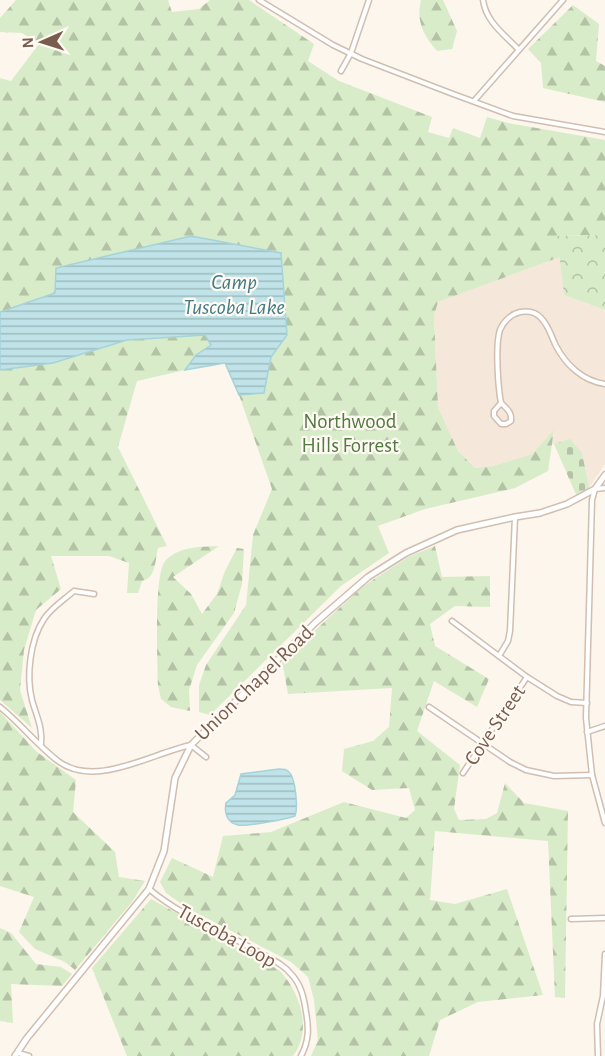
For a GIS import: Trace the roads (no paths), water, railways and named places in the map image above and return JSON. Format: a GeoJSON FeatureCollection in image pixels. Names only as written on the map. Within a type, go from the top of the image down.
{"type":"FeatureCollection","features":[{"type":"Feature","properties":{"kind":"street"},"geometry":{"type":"LineString","coordinates":[[259,0],[315,36],[351,53],[513,116],[605,132]]}},
{"type":"Feature","properties":{"kind":"street"},"geometry":{"type":"LineString","coordinates":[[340,71],[351,53],[369,0]]}},
{"type":"Feature","properties":{"kind":"street"},"geometry":{"type":"LineString","coordinates":[[483,0],[485,12],[491,22],[518,50]]}},
{"type":"Feature","properties":{"kind":"street"},"geometry":{"type":"LineString","coordinates":[[474,101],[563,0]]}},
{"type":"Feature","properties":{"kind":"street"},"geometry":{"type":"LineString","coordinates":[[501,403],[494,411],[494,416],[501,424],[506,424],[511,421],[512,416],[501,403],[498,373],[499,333],[504,323],[517,312],[538,315],[549,328],[558,349],[572,367],[585,377],[605,384]]}},
{"type":"Feature","properties":{"kind":"street","name":"Union Chapel Road"},"geometry":{"type":"LineString","coordinates":[[16,1054],[150,889],[164,851],[174,778],[191,745],[328,610],[386,564],[406,553],[447,534],[474,525],[551,510],[572,502],[595,489],[605,475]]}},
{"type":"Feature","properties":{"kind":"street"},"geometry":{"type":"LineString","coordinates":[[605,488],[595,489],[592,500],[587,704],[587,732],[592,775],[605,823]]}},
{"type":"Feature","properties":{"kind":"street"},"geometry":{"type":"LineString","coordinates":[[499,656],[508,641],[510,631],[515,516]]}},
{"type":"Feature","properties":{"kind":"street"},"geometry":{"type":"LineString","coordinates":[[41,745],[43,732],[28,676],[38,631],[44,619],[74,591],[94,594]]}},
{"type":"Feature","properties":{"kind":"street"},"geometry":{"type":"LineString","coordinates":[[452,621],[527,677],[566,701],[587,704]]}},
{"type":"Feature","properties":{"kind":"street","name":"Cove Street"},"geometry":{"type":"LineString","coordinates":[[463,773],[527,677]]}},
{"type":"Feature","properties":{"kind":"street"},"geometry":{"type":"LineString","coordinates":[[0,707],[64,765],[74,769],[90,771],[135,763],[170,749],[191,745],[206,757]]}},
{"type":"Feature","properties":{"kind":"street"},"geometry":{"type":"LineString","coordinates":[[429,707],[515,765],[537,774],[592,775]]}},
{"type":"Feature","properties":{"kind":"street"},"geometry":{"type":"LineString","coordinates":[[587,732],[605,726]]}},
{"type":"Feature","properties":{"kind":"street","name":"Tuscoba Loop"},"geometry":{"type":"LineString","coordinates":[[150,889],[173,907],[245,944],[283,966],[291,974],[300,988],[308,1023],[306,1046],[301,1056]]}},
{"type":"Feature","properties":{"kind":"street"},"geometry":{"type":"LineString","coordinates":[[571,919],[605,918]]}},
{"type":"Feature","properties":{"kind":"street"},"geometry":{"type":"LineString","coordinates":[[598,1056],[597,1024],[603,996],[605,954]]}},
{"type":"Feature","properties":{"kind":"street"},"geometry":{"type":"LineString","coordinates":[[16,1054],[28,1056]]}},
{"type":"Feature","properties":{"kind":"water","name":"Camp Tuscoba Lake"},"geometry":{"type":"Polygon","coordinates":[[[191,236],[281,253],[287,335],[271,357],[264,393],[239,395],[225,363],[185,370],[196,355],[211,345],[205,335],[127,340],[53,363],[0,370],[0,312],[55,293],[56,268],[191,236]]]}},
{"type":"Feature","properties":{"kind":"water"},"geometry":{"type":"Polygon","coordinates":[[[287,770],[293,779],[296,800],[295,816],[249,825],[238,825],[231,822],[226,814],[226,803],[235,795],[241,774],[287,770]]]}},
{"type":"Feature","properties":{"kind":"park label","name":"Northwood Hills Forrest"},"geometry":{"type":"Point","coordinates":[350,433]}}]}
